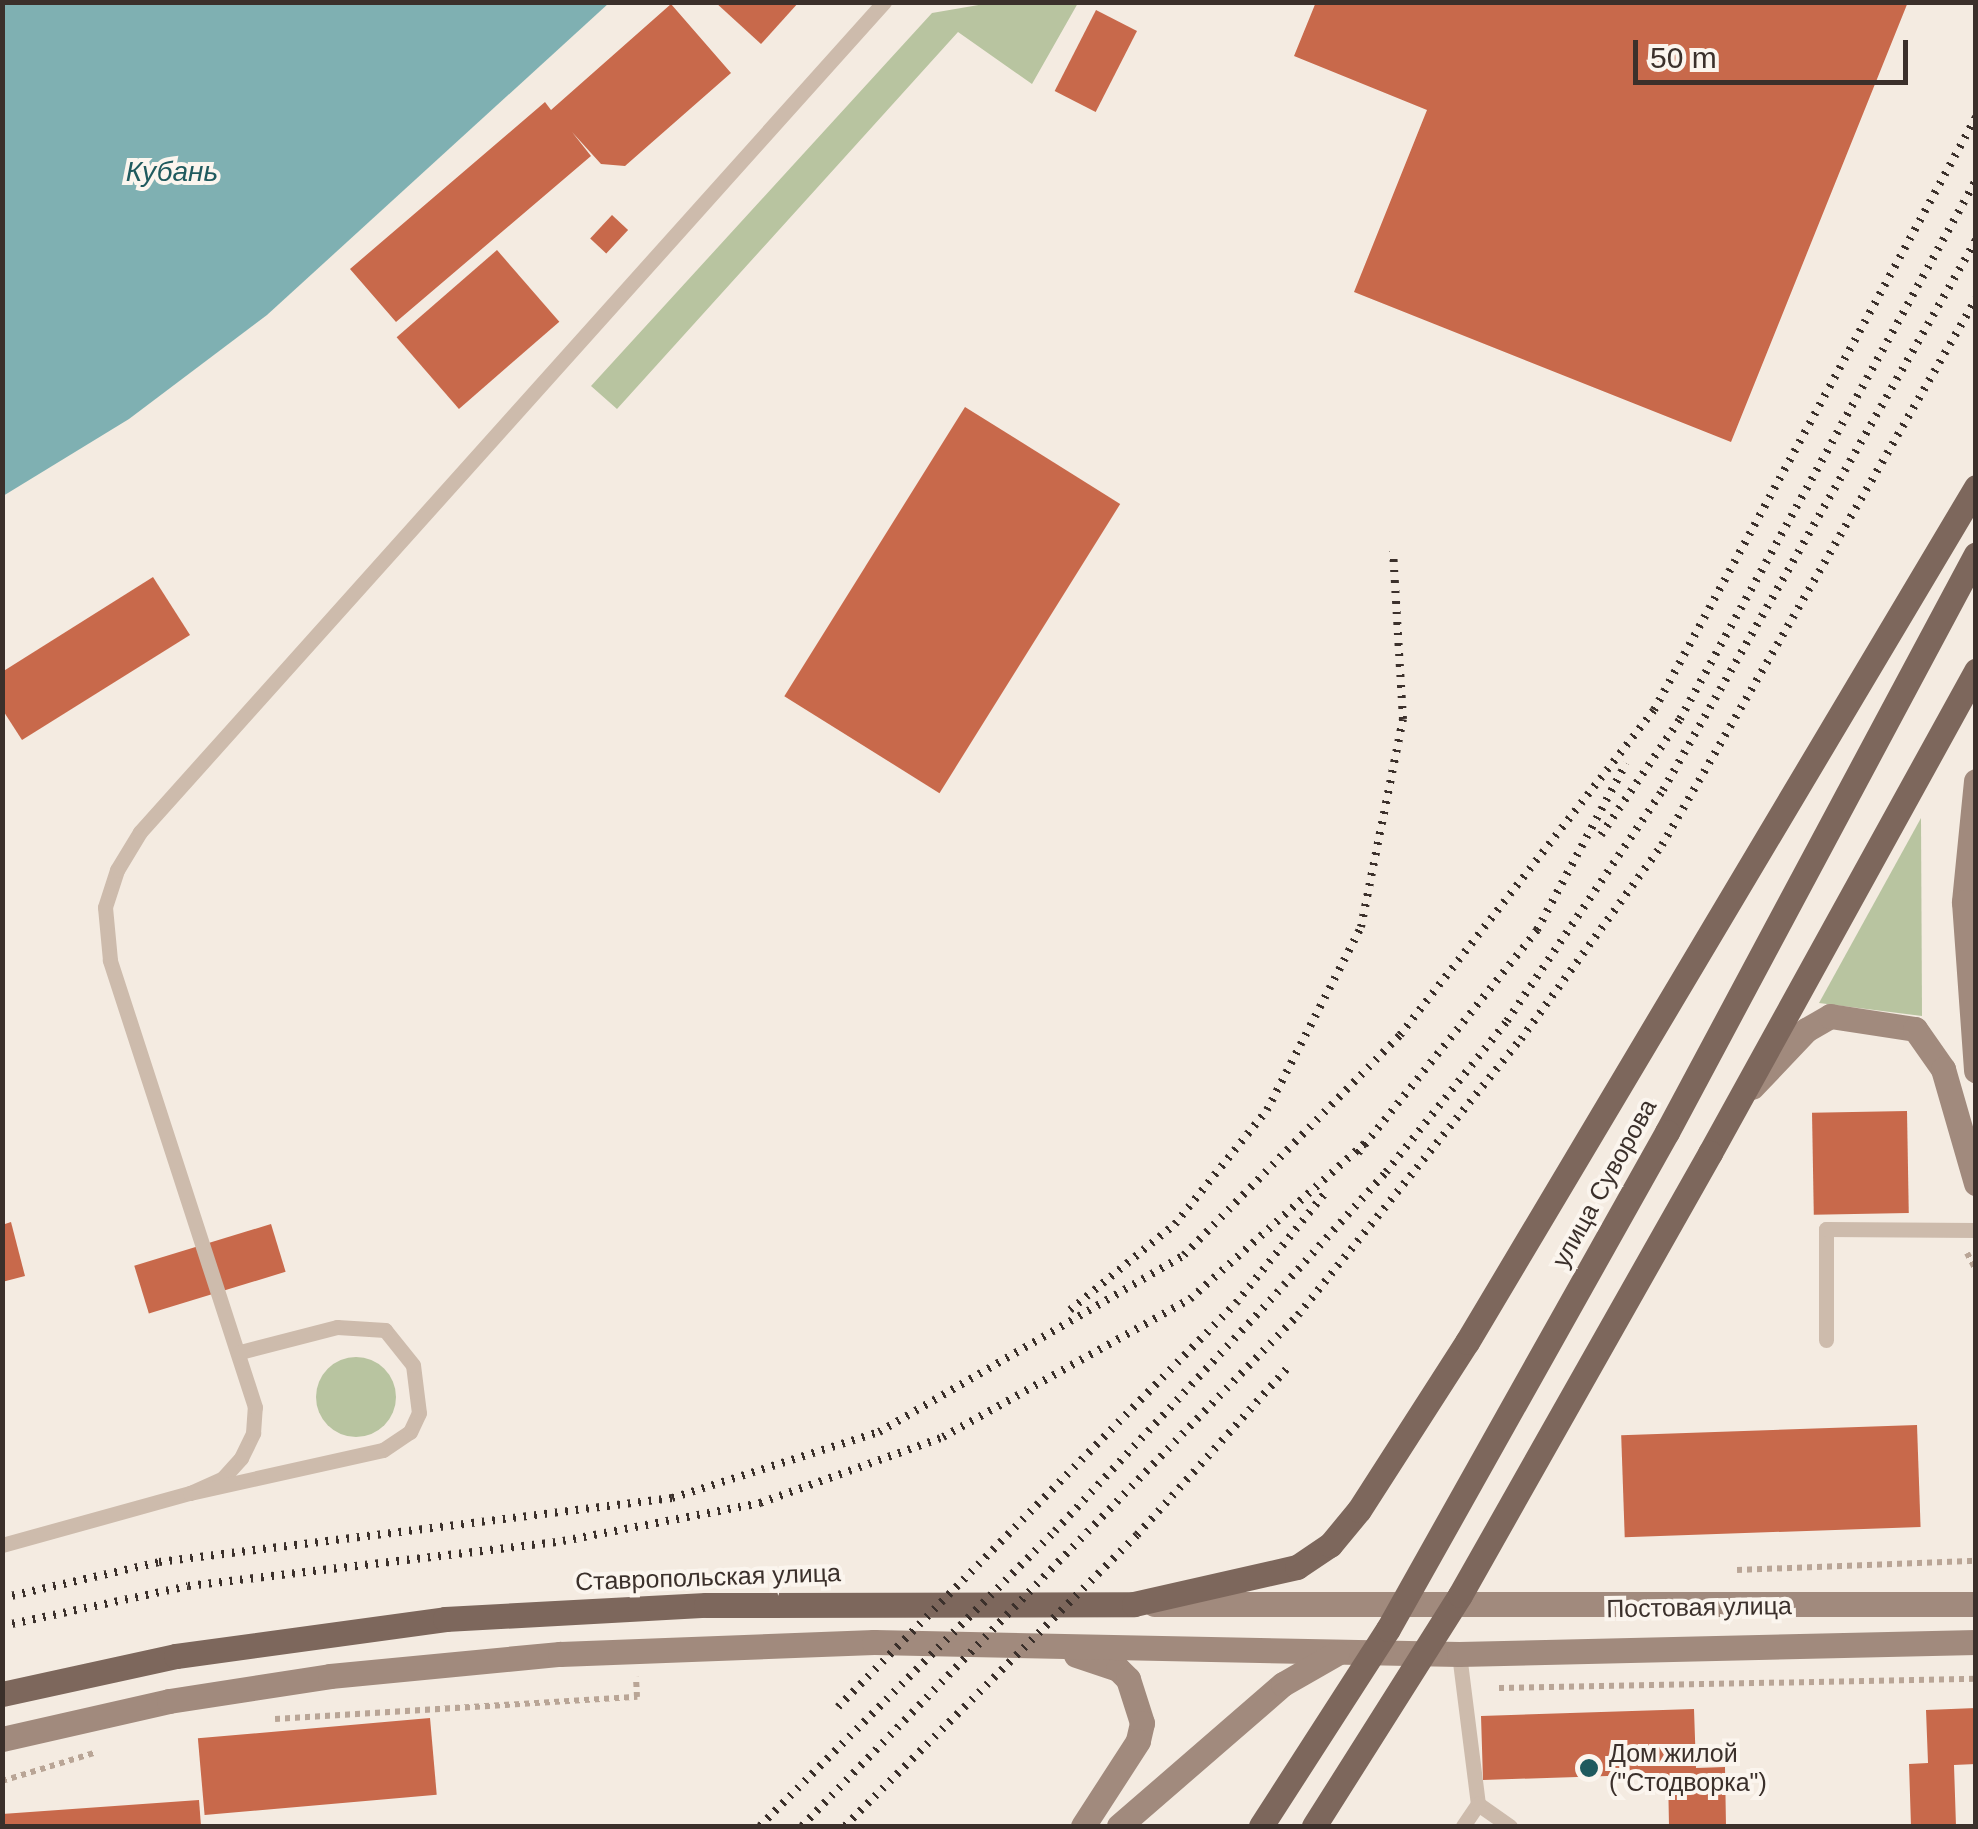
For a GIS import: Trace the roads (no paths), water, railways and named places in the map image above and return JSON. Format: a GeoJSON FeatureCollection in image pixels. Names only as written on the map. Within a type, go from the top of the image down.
{"type":"FeatureCollection","features":[{"type":"Feature","properties":{"kind":"main road","name":"улица Суворова"},"geometry":{"type":"LineString","coordinates":[[1134,1604],[1297,1567],[1330,1546],[1359,1510],[1543,1220],[1976,487]]}},
{"type":"Feature","properties":{"kind":"main road","name":"улица Суворова"},"geometry":{"type":"LineString","coordinates":[[1260,1826],[1388,1629],[1668,1132],[1976,554]]}},
{"type":"Feature","properties":{"kind":"main road"},"geometry":{"type":"LineString","coordinates":[[1314,1826],[1460,1595],[1976,671]]}},
{"type":"Feature","properties":{"kind":"main road"},"geometry":{"type":"LineString","coordinates":[[1976,781],[1964,902],[1976,1071]]}},
{"type":"Feature","properties":{"kind":"main road"},"geometry":{"type":"LineString","coordinates":[[1738,1102],[1806,1030],[1830,1016],[1903,1025],[1930,1043],[1943,1069],[1976,1184]]}},
{"type":"Feature","properties":{"kind":"main road","name":"Постовая улица"},"geometry":{"type":"LineString","coordinates":[[1423,1608],[1973,1603]]}},
{"type":"Feature","properties":{"kind":"main road","name":"Ставропольская улица"},"geometry":{"type":"LineString","coordinates":[[2,1694],[176,1656],[445,1619],[706,1604],[1423,1608]]}},
{"type":"Feature","properties":{"kind":"main road","name":"Постовая улица"},"geometry":{"type":"LineString","coordinates":[[1459,1654],[1976,1642]]}},
{"type":"Feature","properties":{"kind":"main road"},"geometry":{"type":"LineString","coordinates":[[2,1738],[187,1698],[468,1661],[855,1643],[1459,1654]]}},
{"type":"Feature","properties":{"kind":"main road"},"geometry":{"type":"LineString","coordinates":[[1032,1646],[1118,1669],[1140,1704],[1138,1741],[1083,1826]]}},
{"type":"Feature","properties":{"kind":"main road"},"geometry":{"type":"LineString","coordinates":[[1119,1826],[1283,1684],[1336,1653]]}},
{"type":"Feature","properties":{"kind":"lane"},"geometry":{"type":"LineString","coordinates":[[190,1493],[223,1478],[253,1433],[255,1407],[110,960],[106,907],[118,870],[140,832],[884,2]]}},
{"type":"Feature","properties":{"kind":"lane"},"geometry":{"type":"LineString","coordinates":[[1826,1340],[1826,1229],[1976,1230]]}},
{"type":"Feature","properties":{"kind":"lane"},"geometry":{"type":"LineString","coordinates":[[2,1545],[190,1493],[384,1450],[410,1432],[419,1412],[413,1365],[385,1330],[337,1327],[240,1352]]}},
{"type":"Feature","properties":{"kind":"lane"},"geometry":{"type":"LineString","coordinates":[[1459,1654],[1478,1804],[1463,1826]]}},
{"type":"Feature","properties":{"kind":"lane"},"geometry":{"type":"LineString","coordinates":[[1478,1804],[1510,1826]]}},
{"type":"Feature","properties":{"kind":"water","name":"Кубань"},"geometry":{"type":"Polygon","coordinates":[[[3,2],[609,3],[267,315],[129,419],[3,496],[3,2]]]}},
{"type":"Feature","properties":{"kind":"railway"},"geometry":{"type":"LineString","coordinates":[[2,1598],[159,1562],[672,1498],[879,1432],[1184,1255],[1400,1035],[1654,710],[1976,117]]}},
{"type":"Feature","properties":{"kind":"railway"},"geometry":{"type":"LineString","coordinates":[[1601,835],[1680,719],[1976,180]]}},
{"type":"Feature","properties":{"kind":"railway"},"geometry":{"type":"LineString","coordinates":[[760,1826],[1055,1531],[1284,1285],[1386,1172],[1507,1021],[1663,790],[1976,240]]}},
{"type":"Feature","properties":{"kind":"railway"},"geometry":{"type":"LineString","coordinates":[[802,1826],[1298,1315],[1521,1039],[1662,845],[1976,299]]}},
{"type":"Feature","properties":{"kind":"railway"},"geometry":{"type":"LineString","coordinates":[[1070,1310],[1175,1224],[1267,1110],[1361,927],[1403,719],[1393,551]]}},
{"type":"Feature","properties":{"kind":"railway"},"geometry":{"type":"LineString","coordinates":[[1358,1153],[1537,930],[1626,763]]}},
{"type":"Feature","properties":{"kind":"railway"},"geometry":{"type":"LineString","coordinates":[[2,1626],[188,1586],[563,1541],[760,1503],[943,1437],[1190,1299],[1366,1142]]}},
{"type":"Feature","properties":{"kind":"railway"},"geometry":{"type":"LineString","coordinates":[[838,1707],[1236,1303],[1326,1192]]}},
{"type":"Feature","properties":{"kind":"railway"},"geometry":{"type":"LineString","coordinates":[[845,1826],[1137,1535],[1291,1364]]}},
{"type":"Feature","properties":{"kind":"place","name":"Дом жилой (\"Стодворка\")"},"geometry":{"type":"Point","coordinates":[1589,1768]}}]}
